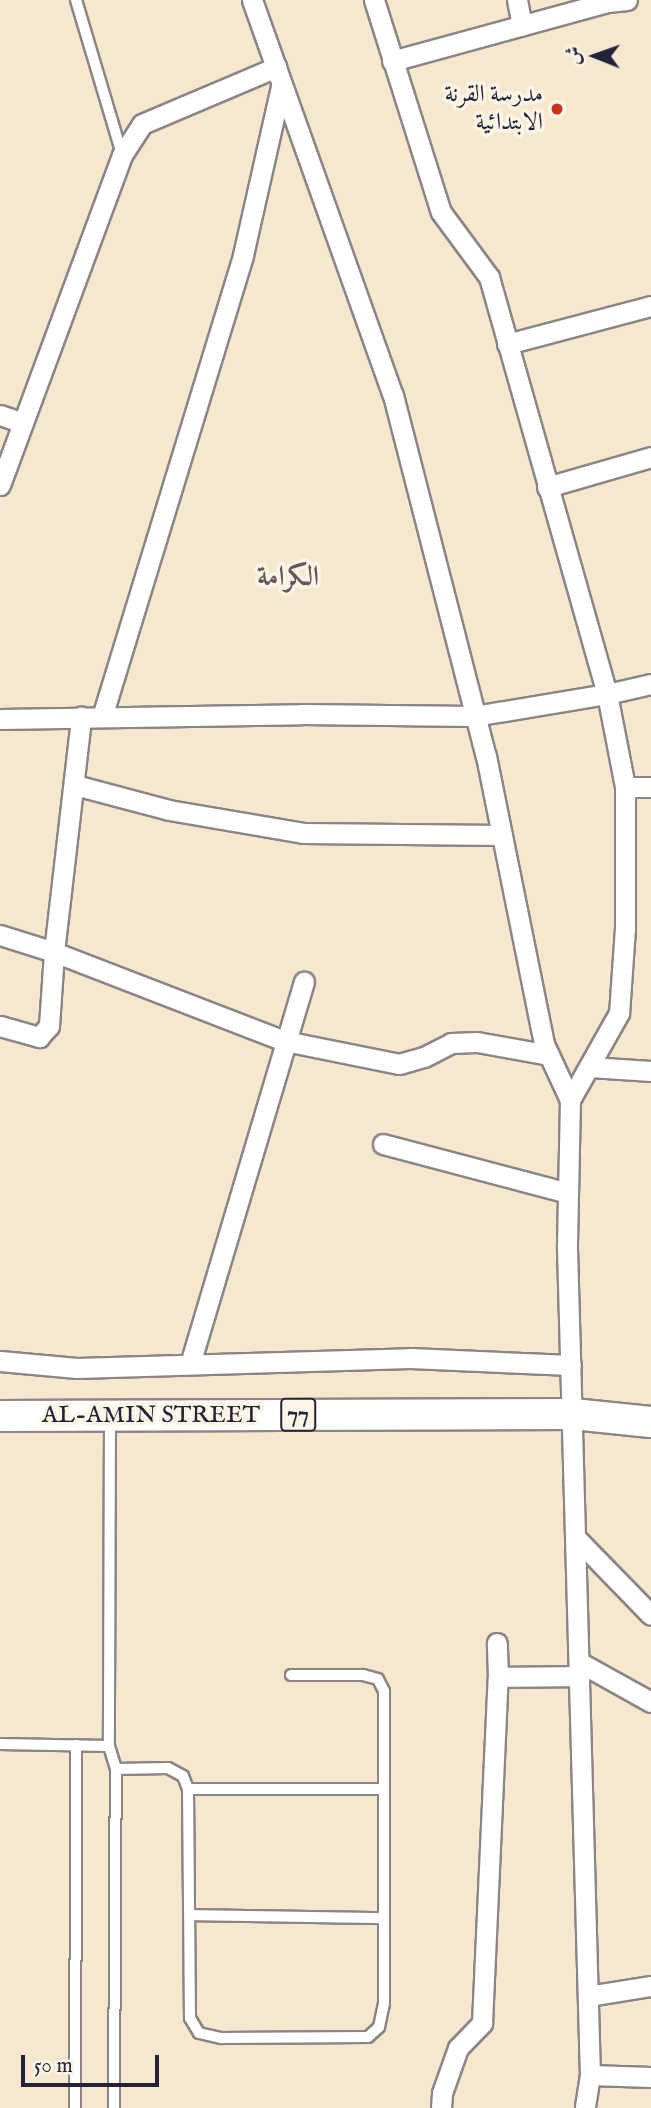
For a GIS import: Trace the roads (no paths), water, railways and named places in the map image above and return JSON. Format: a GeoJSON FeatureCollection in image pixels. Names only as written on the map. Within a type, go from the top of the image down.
{"type":"FeatureCollection","features":[{"type":"Feature","properties":{"kind":"main road","name":"AL-AMIN STREET"},"geometry":{"type":"LineString","coordinates":[[0,1416],[585,1415],[651,1408]]}},
{"type":"Feature","properties":{"kind":"main road","name":"AL-AMIN STREET"},"geometry":{"type":"LineString","coordinates":[[585,1415],[651,1422]]}},
{"type":"Feature","properties":{"kind":"street"},"geometry":{"type":"LineString","coordinates":[[252,0],[393,396],[486,756],[544,1044],[570,1100],[568,1193],[571,1365],[585,1415],[576,1538],[590,2075],[586,2108]]}},
{"type":"Feature","properties":{"kind":"street"},"geometry":{"type":"LineString","coordinates":[[374,0],[442,212],[489,277],[607,694],[625,787],[625,928],[619,1013],[570,1100]]}},
{"type":"Feature","properties":{"kind":"street"},"geometry":{"type":"LineString","coordinates":[[517,0],[522,26]]}},
{"type":"Feature","properties":{"kind":"street"},"geometry":{"type":"LineString","coordinates":[[392,61],[627,0]]}},
{"type":"Feature","properties":{"kind":"street"},"geometry":{"type":"LineString","coordinates":[[0,485],[122,155],[142,124],[279,76]]}},
{"type":"Feature","properties":{"kind":"street"},"geometry":{"type":"LineString","coordinates":[[102,717],[243,255],[279,76]]}},
{"type":"Feature","properties":{"kind":"street"},"geometry":{"type":"LineString","coordinates":[[507,344],[651,306]]}},
{"type":"Feature","properties":{"kind":"street"},"geometry":{"type":"LineString","coordinates":[[0,415],[23,423]]}},
{"type":"Feature","properties":{"kind":"street"},"geometry":{"type":"LineString","coordinates":[[547,486],[651,457]]}},
{"type":"Feature","properties":{"kind":"street"},"geometry":{"type":"LineString","coordinates":[[0,719],[302,714],[474,716],[651,684]]}},
{"type":"Feature","properties":{"kind":"street"},"geometry":{"type":"LineString","coordinates":[[0,1026],[39,1037],[49,1026],[54,952],[81,717]]}},
{"type":"Feature","properties":{"kind":"street"},"geometry":{"type":"LineString","coordinates":[[75,785],[169,810],[303,833],[502,835]]}},
{"type":"Feature","properties":{"kind":"street"},"geometry":{"type":"LineString","coordinates":[[625,787],[651,787]]}},
{"type":"Feature","properties":{"kind":"street"},"geometry":{"type":"LineString","coordinates":[[0,935],[54,952],[285,1041],[399,1064],[424,1057],[451,1043],[477,1042],[549,1055]]}},
{"type":"Feature","properties":{"kind":"street"},"geometry":{"type":"LineString","coordinates":[[190,1364],[304,982]]}},
{"type":"Feature","properties":{"kind":"street"},"geometry":{"type":"LineString","coordinates":[[590,1067],[651,1071]]}},
{"type":"Feature","properties":{"kind":"street"},"geometry":{"type":"LineString","coordinates":[[383,1144],[568,1193]]}},
{"type":"Feature","properties":{"kind":"street"},"geometry":{"type":"LineString","coordinates":[[0,1361],[77,1368],[410,1358],[571,1365]]}},
{"type":"Feature","properties":{"kind":"street"},"geometry":{"type":"LineString","coordinates":[[576,1538],[651,1615]]}},
{"type":"Feature","properties":{"kind":"street"},"geometry":{"type":"LineString","coordinates":[[441,2108],[442,2093],[458,2048],[482,2023],[498,1677],[497,1643]]}},
{"type":"Feature","properties":{"kind":"street"},"geometry":{"type":"LineString","coordinates":[[498,1677],[580,1669],[651,1701]]}},
{"type":"Feature","properties":{"kind":"street"},"geometry":{"type":"LineString","coordinates":[[588,1996],[651,1986]]}},
{"type":"Feature","properties":{"kind":"street"},"geometry":{"type":"LineString","coordinates":[[590,2075],[651,2077]]}},
{"type":"Feature","properties":{"kind":"lane"},"geometry":{"type":"LineString","coordinates":[[76,0],[122,155]]}},
{"type":"Feature","properties":{"kind":"lane"},"geometry":{"type":"LineString","coordinates":[[110,1416],[109,1746],[116,1769],[114,2108]]}},
{"type":"Feature","properties":{"kind":"lane"},"geometry":{"type":"LineString","coordinates":[[116,1769],[168,1768],[183,1776],[188,1789],[190,2018],[199,2033],[221,2038],[368,2037],[379,2026],[384,2004],[384,1691],[378,1679],[363,1675],[291,1675]]}},
{"type":"Feature","properties":{"kind":"lane"},"geometry":{"type":"LineString","coordinates":[[0,1744],[109,1746]]}},
{"type":"Feature","properties":{"kind":"lane"},"geometry":{"type":"LineString","coordinates":[[75,2108],[76,1745]]}},
{"type":"Feature","properties":{"kind":"lane"},"geometry":{"type":"LineString","coordinates":[[188,1789],[384,1790]]}},
{"type":"Feature","properties":{"kind":"lane"},"geometry":{"type":"LineString","coordinates":[[190,1915],[384,1918]]}},
{"type":"Feature","properties":{"kind":"place","name":"مدرسة القرنة الابتدائية"},"geometry":{"type":"Point","coordinates":[557,109]}},
{"type":"Feature","properties":{"kind":"district","name":"الكرامة"},"geometry":{"type":"Point","coordinates":[288,578]}}]}
